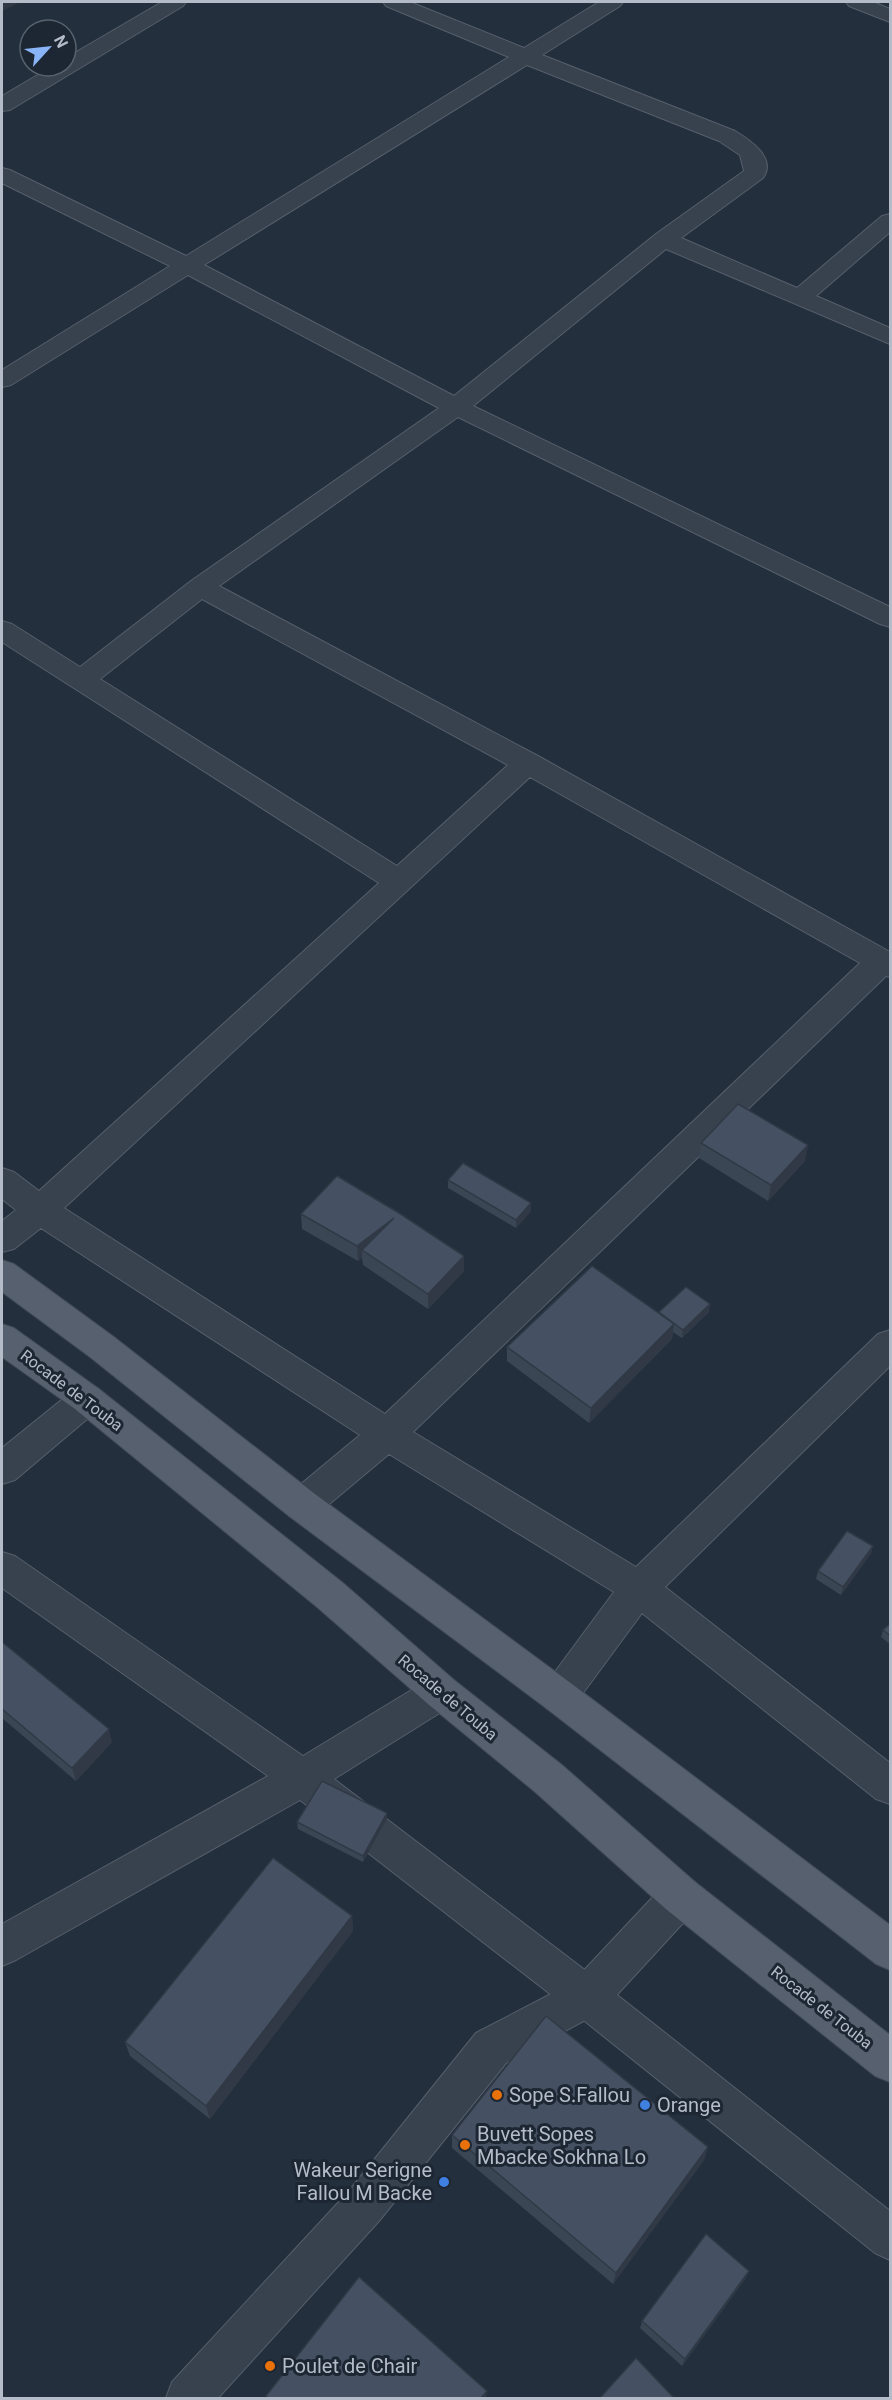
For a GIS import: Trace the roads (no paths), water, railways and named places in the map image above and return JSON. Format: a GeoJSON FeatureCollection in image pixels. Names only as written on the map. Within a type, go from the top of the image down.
{"type":"FeatureCollection","features":[{"type":"Feature","properties":{"kind":"main road"},"geometry":{"type":"LineString","coordinates":[[2,1274],[102,1347],[302,1505],[559,1696],[891,1950]]}},
{"type":"Feature","properties":{"kind":"main road","name":"Rocade de Touba"},"geometry":{"type":"LineString","coordinates":[[2,1338],[87,1399],[330,1595],[441,1692],[548,1778],[681,1896],[891,2061]]}},
{"type":"Feature","properties":{"kind":"street"},"geometry":{"type":"LineString","coordinates":[[2,105],[175,2]]}},
{"type":"Feature","properties":{"kind":"street"},"geometry":{"type":"LineString","coordinates":[[82,679],[200,587],[456,407],[664,239],[755,173],[756,160],[749,149],[727,136],[393,2]]}},
{"type":"Feature","properties":{"kind":"street"},"geometry":{"type":"LineString","coordinates":[[2,380],[613,2]]}},
{"type":"Feature","properties":{"kind":"street"},"geometry":{"type":"LineString","coordinates":[[856,2],[891,16]]}},
{"type":"Feature","properties":{"kind":"street"},"geometry":{"type":"LineString","coordinates":[[2,176],[186,265],[456,407],[891,618]]}},
{"type":"Feature","properties":{"kind":"street"},"geometry":{"type":"LineString","coordinates":[[799,298],[891,221]]}},
{"type":"Feature","properties":{"kind":"street"},"geometry":{"type":"LineString","coordinates":[[664,239],[891,337]]}},
{"type":"Feature","properties":{"kind":"street"},"geometry":{"type":"LineString","coordinates":[[200,587],[528,763],[886,963],[387,1434],[302,1505]]}},
{"type":"Feature","properties":{"kind":"street"},"geometry":{"type":"LineString","coordinates":[[2,630],[400,882]]}},
{"type":"Feature","properties":{"kind":"street"},"geometry":{"type":"LineString","coordinates":[[2,1239],[40,1210],[528,763]]}},
{"type":"Feature","properties":{"kind":"street"},"geometry":{"type":"LineString","coordinates":[[2,1182],[40,1210],[387,1434],[639,1588],[891,1786]]}},
{"type":"Feature","properties":{"kind":"street"},"geometry":{"type":"LineString","coordinates":[[559,1696],[639,1588],[891,1344]]}},
{"type":"Feature","properties":{"kind":"street"},"geometry":{"type":"LineString","coordinates":[[2,1469],[87,1399]]}},
{"type":"Feature","properties":{"kind":"street"},"geometry":{"type":"LineString","coordinates":[[2,1568],[302,1778],[587,1996],[891,2238]]}},
{"type":"Feature","properties":{"kind":"street"},"geometry":{"type":"LineString","coordinates":[[2,1946],[302,1778],[441,1692]]}},
{"type":"Feature","properties":{"kind":"street"},"geometry":{"type":"LineString","coordinates":[[188,2398],[364,2206],[491,2048],[587,1996],[681,1896]]}},
{"type":"Feature","properties":{"kind":"place","name":"Sope S.Fallou"},"geometry":{"type":"Point","coordinates":[497,2095]}},
{"type":"Feature","properties":{"kind":"place","name":"Orange"},"geometry":{"type":"Point","coordinates":[645,2105]}},
{"type":"Feature","properties":{"kind":"place","name":"Buvett Sopes Mbacke Sokhna Lo"},"geometry":{"type":"Point","coordinates":[465,2145]}},
{"type":"Feature","properties":{"kind":"place","name":"Wakeur Serigne Fallou M Backe"},"geometry":{"type":"Point","coordinates":[444,2182]}},
{"type":"Feature","properties":{"kind":"place","name":"Poulet de Chair"},"geometry":{"type":"Point","coordinates":[270,2366]}}]}
